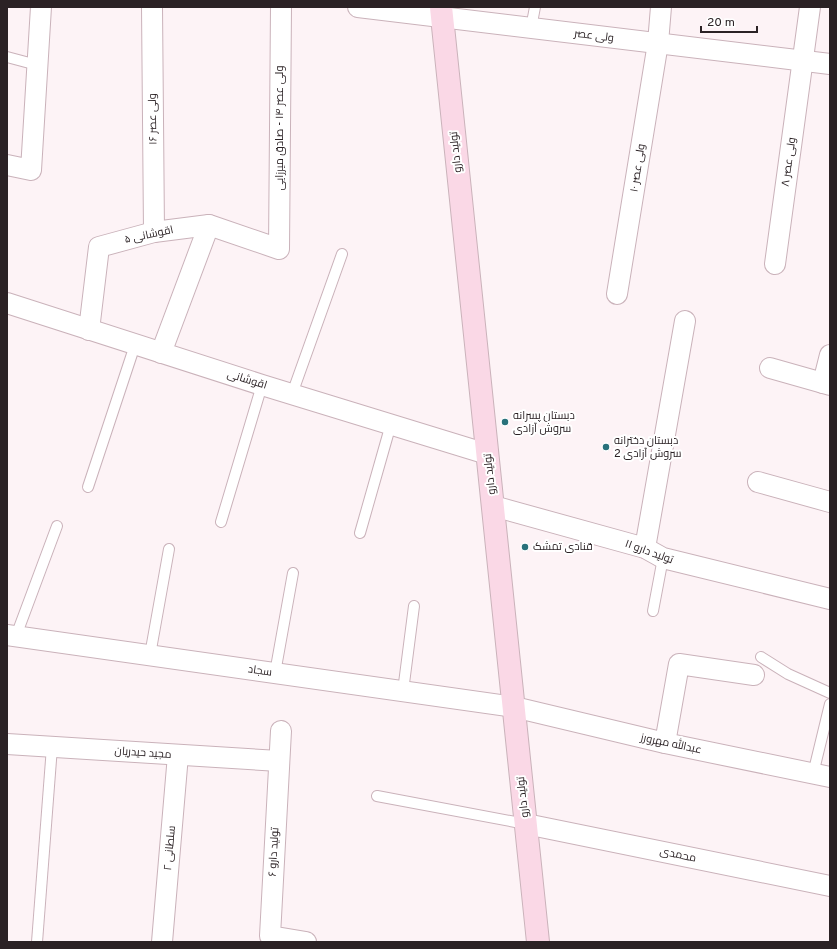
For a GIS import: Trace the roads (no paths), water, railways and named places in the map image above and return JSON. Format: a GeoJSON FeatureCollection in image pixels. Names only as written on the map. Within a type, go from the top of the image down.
{"type":"FeatureCollection","features":[{"type":"Feature","properties":{"kind":"street"},"geometry":{"type":"LineString","coordinates":[[7,165],[31,170],[41,7]]}},
{"type":"Feature","properties":{"kind":"street","name":"ولی عصر ۱۶"},"geometry":{"type":"LineString","coordinates":[[152,7],[154,232]]}},
{"type":"Feature","properties":{"kind":"street","name":"ولی عصر ۱۴ - صادق میرزایی"},"geometry":{"type":"LineString","coordinates":[[279,249],[280,7]]}},
{"type":"Feature","properties":{"kind":"street","name":"ولی عصر"},"geometry":{"type":"LineString","coordinates":[[358,7],[441,12],[531,28],[830,64]]}},
{"type":"Feature","properties":{"kind":"street","name":"ولی عصر ۱۰"},"geometry":{"type":"LineString","coordinates":[[617,294],[658,44],[661,7]]}},
{"type":"Feature","properties":{"kind":"street","name":"ولی عصر ۸"},"geometry":{"type":"LineString","coordinates":[[775,264],[810,7]]}},
{"type":"Feature","properties":{"kind":"street","name":"تولید دارو"},"geometry":{"type":"LineString","coordinates":[[441,12],[538,942]]}},
{"type":"Feature","properties":{"kind":"street"},"geometry":{"type":"LineString","coordinates":[[161,353],[208,225]]}},
{"type":"Feature","properties":{"kind":"street","name":"اقوشانی ۵"},"geometry":{"type":"LineString","coordinates":[[89,330],[99,247],[154,232],[208,225],[279,249]]}},
{"type":"Feature","properties":{"kind":"street","name":"اقوشانی"},"geometry":{"type":"LineString","coordinates":[[7,303],[262,385],[487,454]]}},
{"type":"Feature","properties":{"kind":"street"},"geometry":{"type":"LineString","coordinates":[[644,548],[685,321]]}},
{"type":"Feature","properties":{"kind":"street"},"geometry":{"type":"LineString","coordinates":[[770,368],[827,384],[830,355]]}},
{"type":"Feature","properties":{"kind":"street"},"geometry":{"type":"LineString","coordinates":[[758,482],[830,502]]}},
{"type":"Feature","properties":{"kind":"street","name":"تولید دارو ۱۱"},"geometry":{"type":"LineString","coordinates":[[493,506],[644,548],[662,558],[830,600]]}},
{"type":"Feature","properties":{"kind":"street","name":"سجاد"},"geometry":{"type":"LineString","coordinates":[[12,636],[514,707]]}},
{"type":"Feature","properties":{"kind":"street"},"geometry":{"type":"LineString","coordinates":[[665,743],[679,664],[757,666]]}},
{"type":"Feature","properties":{"kind":"street","name":"عبدالله مهرورز"},"geometry":{"type":"LineString","coordinates":[[514,707],[665,743],[822,776]]}},
{"type":"Feature","properties":{"kind":"street","name":"تولید دارو ۶"},"geometry":{"type":"LineString","coordinates":[[281,731],[270,936],[306,942]]}},
{"type":"Feature","properties":{"kind":"street","name":"مجید حیدریان"},"geometry":{"type":"LineString","coordinates":[[7,744],[279,761]]}},
{"type":"Feature","properties":{"kind":"street","name":"۲ سلطانی"},"geometry":{"type":"LineString","coordinates":[[162,942],[178,755]]}},
{"type":"Feature","properties":{"kind":"street","name":"محمدی"},"geometry":{"type":"LineString","coordinates":[[526,824],[830,886]]}},
{"type":"Feature","properties":{"kind":"lane"},"geometry":{"type":"LineString","coordinates":[[531,28],[535,7]]}},
{"type":"Feature","properties":{"kind":"lane"},"geometry":{"type":"LineString","coordinates":[[7,57],[37,65]]}},
{"type":"Feature","properties":{"kind":"lane"},"geometry":{"type":"LineString","coordinates":[[292,394],[342,254]]}},
{"type":"Feature","properties":{"kind":"lane"},"geometry":{"type":"LineString","coordinates":[[88,487],[135,344]]}},
{"type":"Feature","properties":{"kind":"lane"},"geometry":{"type":"LineString","coordinates":[[221,522],[262,385]]}},
{"type":"Feature","properties":{"kind":"lane"},"geometry":{"type":"LineString","coordinates":[[360,533],[391,424]]}},
{"type":"Feature","properties":{"kind":"lane"},"geometry":{"type":"LineString","coordinates":[[12,636],[57,526]]}},
{"type":"Feature","properties":{"kind":"lane"},"geometry":{"type":"LineString","coordinates":[[150,655],[169,549]]}},
{"type":"Feature","properties":{"kind":"lane"},"geometry":{"type":"LineString","coordinates":[[654,611],[662,558]]}},
{"type":"Feature","properties":{"kind":"lane"},"geometry":{"type":"LineString","coordinates":[[275,673],[293,573]]}},
{"type":"Feature","properties":{"kind":"lane"},"geometry":{"type":"LineString","coordinates":[[403,691],[414,606]]}},
{"type":"Feature","properties":{"kind":"lane"},"geometry":{"type":"LineString","coordinates":[[757,666],[788,674],[830,693]]}},
{"type":"Feature","properties":{"kind":"lane"},"geometry":{"type":"LineString","coordinates":[[822,776],[830,704]]}},
{"type":"Feature","properties":{"kind":"lane"},"geometry":{"type":"LineString","coordinates":[[37,942],[52,747]]}},
{"type":"Feature","properties":{"kind":"lane"},"geometry":{"type":"LineString","coordinates":[[377,796],[526,824]]}},
{"type":"Feature","properties":{"kind":"place","name":"دبستان پسرانه سروش آزادی"},"geometry":{"type":"Point","coordinates":[505,422]}},
{"type":"Feature","properties":{"kind":"place","name":"دبستان دخترانه سروش آزادی 2"},"geometry":{"type":"Point","coordinates":[606,447]}},
{"type":"Feature","properties":{"kind":"place","name":"قنادی تمشک"},"geometry":{"type":"Point","coordinates":[525,547]}}]}
